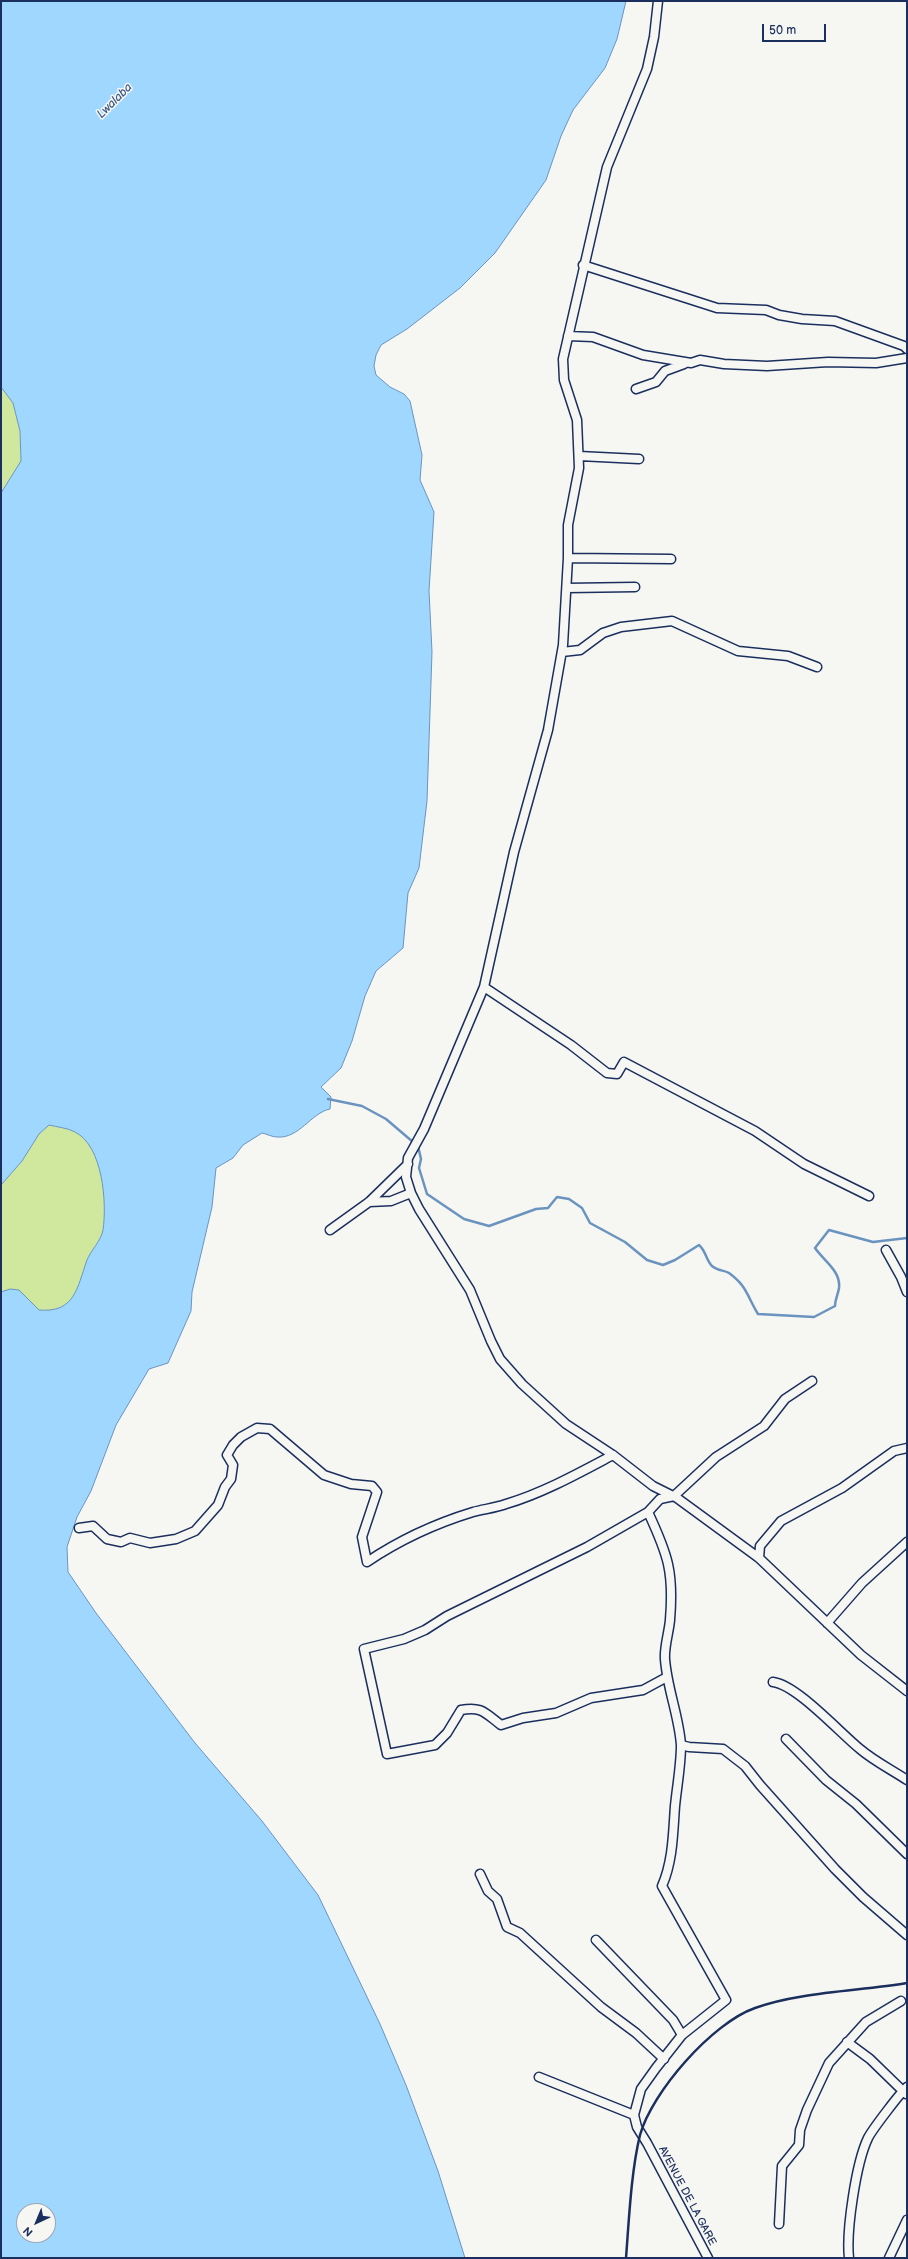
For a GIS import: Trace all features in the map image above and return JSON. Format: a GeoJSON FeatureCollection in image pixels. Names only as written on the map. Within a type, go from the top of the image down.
{"type":"FeatureCollection","features":[{"type":"Feature","properties":{"kind":"street"},"geometry":{"type":"LineString","coordinates":[[658,1],[654,37],[647,69],[607,167],[583,265],[563,359],[564,380],[577,420],[579,456],[577,482],[568,525],[567,588],[562,652],[548,730],[514,852],[484,987],[415,1144],[408,1164],[406,1177],[410,1193],[470,1290],[491,1341],[510,1372],[566,1424],[613,1455],[654,1486],[674,1496],[760,1558],[860,1655],[907,1691]]}},
{"type":"Feature","properties":{"kind":"street"},"geometry":{"type":"LineString","coordinates":[[583,265],[717,308],[766,310],[779,315],[802,319],[835,321],[904,346],[907,349]]}},
{"type":"Feature","properties":{"kind":"street"},"geometry":{"type":"LineString","coordinates":[[568,336],[593,337],[642,355],[691,363]]}},
{"type":"Feature","properties":{"kind":"street"},"geometry":{"type":"LineString","coordinates":[[636,389],[656,382],[665,371],[700,360],[724,364],[767,366],[828,362],[876,363],[907,358]]}},
{"type":"Feature","properties":{"kind":"street"},"geometry":{"type":"LineString","coordinates":[[579,456],[639,459]]}},
{"type":"Feature","properties":{"kind":"street"},"geometry":{"type":"LineString","coordinates":[[568,558],[671,559]]}},
{"type":"Feature","properties":{"kind":"street"},"geometry":{"type":"LineString","coordinates":[[567,588],[635,588]]}},
{"type":"Feature","properties":{"kind":"street"},"geometry":{"type":"LineString","coordinates":[[562,652],[580,650],[603,633],[621,627],[672,621],[738,651],[788,656],[817,667]]}},
{"type":"Feature","properties":{"kind":"street"},"geometry":{"type":"LineString","coordinates":[[484,987],[571,1045],[607,1073],[617,1074],[624,1062],[755,1132],[804,1164],[869,1196]]}},
{"type":"Feature","properties":{"kind":"street"},"geometry":{"type":"LineString","coordinates":[[330,1230],[369,1202],[408,1164]]}},
{"type":"Feature","properties":{"kind":"street"},"geometry":{"type":"LineString","coordinates":[[369,1202],[391,1201],[410,1193]]}},
{"type":"Feature","properties":{"kind":"street"},"geometry":{"type":"LineString","coordinates":[[886,1250],[901,1277],[907,1292]]}},
{"type":"Feature","properties":{"kind":"street"},"geometry":{"type":"LineString","coordinates":[[667,1677],[643,1690],[591,1698],[556,1712],[523,1718],[501,1726],[484,1712],[474,1707],[461,1710],[447,1733],[435,1745],[387,1754],[364,1649],[404,1639],[425,1630],[447,1616],[587,1547],[648,1512],[660,1499],[674,1496],[716,1458],[764,1426],[785,1398],[812,1381]]}},
{"type":"Feature","properties":{"kind":"street"},"geometry":{"type":"LineString","coordinates":[[79,1528],[93,1526],[107,1539],[121,1542],[130,1538],[150,1543],[176,1539],[195,1531],[218,1505],[225,1487],[231,1479],[233,1465],[227,1456],[233,1445],[241,1437],[257,1428],[270,1429],[324,1476],[351,1484],[372,1486],[377,1492],[362,1537],[367,1562],[385,1550],[445,1522],[473,1512],[506,1504],[577,1474],[613,1455]]}},
{"type":"Feature","properties":{"kind":"street"},"geometry":{"type":"LineString","coordinates":[[760,1558],[760,1546],[781,1521],[842,1488],[894,1451],[907,1448]]}},
{"type":"Feature","properties":{"kind":"street"},"geometry":{"type":"LineString","coordinates":[[539,2077],[634,2114],[641,2089],[682,2034],[726,2000],[662,1886],[668,1872],[681,1745],[667,1677],[665,1656],[669,1635],[672,1591],[670,1572],[665,1550],[648,1512]]}},
{"type":"Feature","properties":{"kind":"street"},"geometry":{"type":"LineString","coordinates":[[827,1623],[862,1583],[907,1542]]}},
{"type":"Feature","properties":{"kind":"street"},"geometry":{"type":"LineString","coordinates":[[773,1682],[782,1684],[799,1696],[861,1750],[907,1780]]}},
{"type":"Feature","properties":{"kind":"street"},"geometry":{"type":"LineString","coordinates":[[786,1739],[826,1780],[856,1804],[907,1854]]}},
{"type":"Feature","properties":{"kind":"street"},"geometry":{"type":"LineString","coordinates":[[681,1745],[689,1747],[723,1749],[745,1766],[835,1870],[863,1897],[907,1935]]}},
{"type":"Feature","properties":{"kind":"street"},"geometry":{"type":"LineString","coordinates":[[480,1874],[488,1891],[497,1899],[506,1927],[520,1933],[601,2007],[664,2058]]}},
{"type":"Feature","properties":{"kind":"street"},"geometry":{"type":"LineString","coordinates":[[596,1940],[673,2020],[682,2034]]}},
{"type":"Feature","properties":{"kind":"street"},"geometry":{"type":"LineString","coordinates":[[779,2224],[782,2166],[799,2145],[800,2130],[815,2091],[829,2063],[866,2022],[901,2001]]}},
{"type":"Feature","properties":{"kind":"street"},"geometry":{"type":"LineString","coordinates":[[847,2042],[870,2059],[905,2091],[868,2138],[859,2172],[848,2228],[849,2258]]}},
{"type":"Feature","properties":{"kind":"street","name":"AVENUE DE LA GARE"},"geometry":{"type":"LineString","coordinates":[[634,2114],[640,2135],[647,2143],[708,2258]]}},
{"type":"Feature","properties":{"kind":"street"},"geometry":{"type":"LineString","coordinates":[[889,2258],[907,2222]]}},
{"type":"Feature","properties":{"kind":"green space"},"geometry":{"type":"Polygon","coordinates":[[[1,387],[13,403],[20,431],[21,461],[1,493],[1,387]]]}},
{"type":"Feature","properties":{"kind":"green space"},"geometry":{"type":"Polygon","coordinates":[[[49,1125],[75,1132],[84,1139],[92,1149],[101,1176],[104,1219],[102,1234],[87,1260],[73,1297],[60,1307],[50,1310],[38,1310],[19,1290],[10,1289],[1,1292],[1,1185],[22,1161],[39,1134],[49,1125]]]}},
{"type":"Feature","properties":{"kind":"water","name":"Lwalaba"},"geometry":{"type":"Polygon","coordinates":[[[1,1],[626,1],[617,39],[605,68],[573,110],[561,136],[546,180],[495,253],[460,288],[407,329],[381,345],[376,355],[374,366],[376,375],[390,387],[404,394],[410,401],[422,455],[420,480],[434,512],[429,591],[432,652],[427,801],[419,868],[408,893],[403,948],[376,971],[365,996],[352,1041],[341,1068],[321,1087],[331,1097],[330,1109],[323,1111],[298,1130],[285,1137],[275,1137],[262,1133],[243,1145],[233,1158],[216,1168],[212,1207],[192,1292],[191,1311],[168,1363],[149,1369],[116,1425],[91,1491],[77,1517],[67,1547],[68,1572],[96,1613],[195,1743],[262,1821],[318,1895],[380,2024],[406,2085],[438,2171],[465,2258],[1,2258],[1,1292],[10,1289],[19,1290],[39,1310],[51,1310],[67,1303],[73,1297],[87,1260],[102,1234],[104,1219],[101,1176],[92,1149],[84,1139],[75,1132],[66,1129],[49,1125],[39,1134],[22,1161],[1,1185],[1,493],[21,461],[20,431],[13,403],[1,387],[1,1]]]}},
{"type":"Feature","properties":{"kind":"waterway"},"geometry":{"type":"LineString","coordinates":[[328,1099],[362,1106],[386,1119],[413,1142]]}},
{"type":"Feature","properties":{"kind":"waterway"},"geometry":{"type":"LineString","coordinates":[[418,1146],[421,1159],[419,1168],[427,1194],[464,1219],[489,1226],[536,1209],[548,1208],[557,1197],[569,1199],[582,1208],[590,1223],[625,1242],[647,1260],[663,1265],[675,1260],[699,1245],[712,1266],[716,1269],[729,1273],[740,1282],[758,1314],[814,1317],[835,1306],[839,1288],[837,1276],[835,1271],[815,1248],[829,1230],[873,1242],[907,1238]]}},
{"type":"Feature","properties":{"kind":"railway"},"geometry":{"type":"LineString","coordinates":[[626,2258],[632,2180],[640,2135],[657,2099],[670,2080],[703,2043],[738,2016],[755,2008],[791,1998],[907,1983]]}}]}
